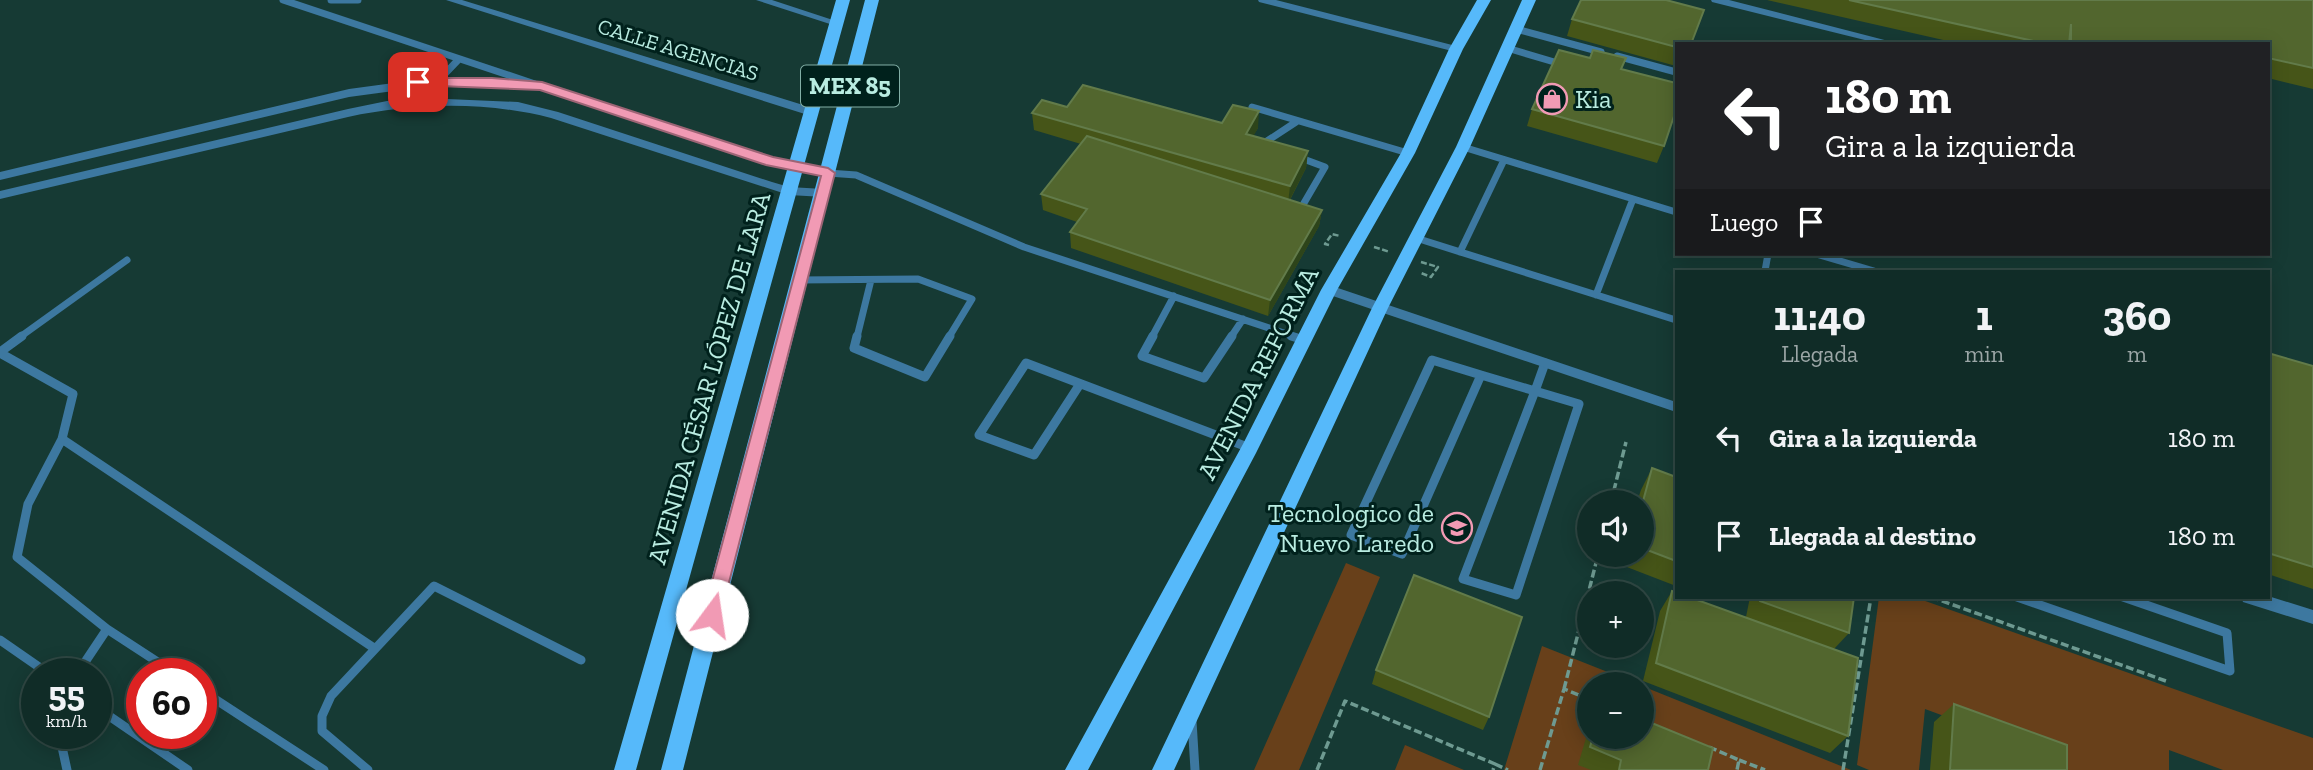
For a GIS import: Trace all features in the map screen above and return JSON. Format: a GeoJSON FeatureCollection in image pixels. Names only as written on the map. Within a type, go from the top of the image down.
{"type":"FeatureCollection","features":[{"type":"Feature","properties":{"kind":"main road","name":"AVENIDA CÉSAR LÓPEZ DE LARA"},"geometry":{"type":"LineString","coordinates":[[625,770],[844,0]]}},
{"type":"Feature","properties":{"kind":"main road","name":"MEX 85"},"geometry":{"type":"LineString","coordinates":[[672,770],[872,0]]}},
{"type":"Feature","properties":{"kind":"main road","name":"AVENIDA REFORMA"},"geometry":{"type":"LineString","coordinates":[[1076,770],[1250,449],[1329,290],[1408,153],[1456,49],[1484,0]]}},
{"type":"Feature","properties":{"kind":"main road"},"geometry":{"type":"LineString","coordinates":[[1163,770],[1380,308],[1462,147],[1529,0]]}},
{"type":"Feature","properties":{"kind":"street","name":"CALLE AGENCIAS"},"geometry":{"type":"LineString","coordinates":[[451,0],[812,112]]}},
{"type":"Feature","properties":{"kind":"street"},"geometry":{"type":"LineString","coordinates":[[761,0],[837,23]]}},
{"type":"Feature","properties":{"kind":"street"},"geometry":{"type":"LineString","coordinates":[[1264,0],[1456,49]]}},
{"type":"Feature","properties":{"kind":"street"},"geometry":{"type":"LineString","coordinates":[[1716,0],[1887,42]]}},
{"type":"Feature","properties":{"kind":"street"},"geometry":{"type":"LineString","coordinates":[[0,176],[349,93],[438,81],[542,86],[658,127],[796,169],[828,173]]}},
{"type":"Feature","properties":{"kind":"street"},"geometry":{"type":"LineString","coordinates":[[0,195],[348,113],[424,102],[518,106],[554,114],[789,191],[824,193]]}},
{"type":"Feature","properties":{"kind":"street"},"geometry":{"type":"LineString","coordinates":[[639,142],[658,127]]}},
{"type":"Feature","properties":{"kind":"street"},"geometry":{"type":"LineString","coordinates":[[1329,290],[1675,407]]}},
{"type":"Feature","properties":{"kind":"street"},"geometry":{"type":"LineString","coordinates":[[2255,599],[2313,619]]}},
{"type":"Feature","properties":{"kind":"lane"},"geometry":{"type":"LineString","coordinates":[[283,0],[542,86]]}},
{"type":"Feature","properties":{"kind":"lane"},"geometry":{"type":"LineString","coordinates":[[331,0],[358,0]]}},
{"type":"Feature","properties":{"kind":"lane"},"geometry":{"type":"LineString","coordinates":[[1516,29],[1675,72]]}},
{"type":"Feature","properties":{"kind":"lane"},"geometry":{"type":"LineString","coordinates":[[1507,48],[1573,67]]}},
{"type":"Feature","properties":{"kind":"lane"},"geometry":{"type":"LineString","coordinates":[[438,81],[447,75],[459,59]]}},
{"type":"Feature","properties":{"kind":"lane"},"geometry":{"type":"LineString","coordinates":[[1252,107],[1408,153]]}},
{"type":"Feature","properties":{"kind":"lane"},"geometry":{"type":"LineString","coordinates":[[1276,148],[1264,143],[1296,122]]}},
{"type":"Feature","properties":{"kind":"lane"},"geometry":{"type":"LineString","coordinates":[[1462,147],[1675,212]]}},
{"type":"Feature","properties":{"kind":"lane"},"geometry":{"type":"LineString","coordinates":[[1289,153],[1325,167],[1304,203]]}},
{"type":"Feature","properties":{"kind":"lane"},"geometry":{"type":"LineString","coordinates":[[1460,252],[1504,160]]}},
{"type":"Feature","properties":{"kind":"lane"},"geometry":{"type":"LineString","coordinates":[[828,173],[856,175],[988,233],[1304,340]]}},
{"type":"Feature","properties":{"kind":"lane"},"geometry":{"type":"LineString","coordinates":[[1596,295],[1633,199]]}},
{"type":"Feature","properties":{"kind":"lane"},"geometry":{"type":"LineString","coordinates":[[1416,238],[1675,320]]}},
{"type":"Feature","properties":{"kind":"lane"},"geometry":{"type":"LineString","coordinates":[[1823,256],[1871,270]]}},
{"type":"Feature","properties":{"kind":"lane"},"geometry":{"type":"LineString","coordinates":[[127,261],[0,353],[73,394],[62,439],[28,504],[17,557],[107,629],[151,658]]}},
{"type":"Feature","properties":{"kind":"lane"},"geometry":{"type":"LineString","coordinates":[[798,280],[918,279],[972,299],[925,377],[854,348],[871,280]]}},
{"type":"Feature","properties":{"kind":"lane"},"geometry":{"type":"LineString","coordinates":[[1174,296],[1142,356],[1204,378],[1243,319]]}},
{"type":"Feature","properties":{"kind":"lane"},"geometry":{"type":"LineString","coordinates":[[1481,374],[1402,554],[1351,536],[1432,360],[1481,374],[1535,390],[1579,404],[1516,594],[1463,579],[1535,390],[1545,363]]}},
{"type":"Feature","properties":{"kind":"lane"},"geometry":{"type":"LineString","coordinates":[[1080,384],[1034,455],[979,435],[1026,363],[1250,449]]}},
{"type":"Feature","properties":{"kind":"lane"},"geometry":{"type":"LineString","coordinates":[[62,439],[374,648]]}},
{"type":"Feature","properties":{"kind":"lane"},"geometry":{"type":"LineString","coordinates":[[368,770],[322,731],[322,716],[331,696],[434,586],[581,660]]}},
{"type":"Feature","properties":{"kind":"lane"},"geometry":{"type":"LineString","coordinates":[[2023,599],[2230,671],[2227,633],[2143,600]]}},
{"type":"Feature","properties":{"kind":"lane"},"geometry":{"type":"LineString","coordinates":[[88,658],[107,629]]}},
{"type":"Feature","properties":{"kind":"lane"},"geometry":{"type":"LineString","coordinates":[[0,640],[26,658]]}},
{"type":"Feature","properties":{"kind":"lane"},"geometry":{"type":"LineString","coordinates":[[217,700],[324,770]]}},
{"type":"Feature","properties":{"kind":"lane"},"geometry":{"type":"LineString","coordinates":[[1191,712],[1195,770]]}},
{"type":"Feature","properties":{"kind":"lane"},"geometry":{"type":"LineString","coordinates":[[112,718],[188,770]]}},
{"type":"Feature","properties":{"kind":"lane"},"geometry":{"type":"LineString","coordinates":[[62,749],[67,770]]}},
{"type":"Feature","properties":{"kind":"path"},"geometry":{"type":"LineString","coordinates":[[1329,245],[1325,244],[1332,234],[1345,238]]}},
{"type":"Feature","properties":{"kind":"path"},"geometry":{"type":"LineString","coordinates":[[1372,246],[1398,254]]}},
{"type":"Feature","properties":{"kind":"path"},"geometry":{"type":"LineString","coordinates":[[1411,259],[1438,267],[1431,277],[1421,273]]}},
{"type":"Feature","properties":{"kind":"path"},"geometry":{"type":"LineString","coordinates":[[1614,490],[1626,442]]}},
{"type":"Feature","properties":{"kind":"path"},"geometry":{"type":"LineString","coordinates":[[1542,769],[1595,567]]}},
{"type":"Feature","properties":{"kind":"path"},"geometry":{"type":"LineString","coordinates":[[1843,770],[1871,599]]}},
{"type":"Feature","properties":{"kind":"path"},"geometry":{"type":"LineString","coordinates":[[1937,599],[2166,681]]}},
{"type":"Feature","properties":{"kind":"path"},"geometry":{"type":"LineString","coordinates":[[1564,689],[1577,694]]}},
{"type":"Feature","properties":{"kind":"path"},"geometry":{"type":"LineString","coordinates":[[1317,770],[1345,701],[1508,770]]}},
{"type":"Feature","properties":{"kind":"path"},"geometry":{"type":"LineString","coordinates":[[1703,745],[1765,770]]}},
{"type":"Feature","properties":{"kind":"path"},"geometry":{"type":"LineString","coordinates":[[1737,770],[1739,760]]}},
{"type":"Feature","properties":{"kind":"path"},"geometry":{"type":"LineString","coordinates":[[1493,770],[1495,764]]}},
{"type":"Feature","properties":{"kind":"shaded area"},"geometry":{"type":"Polygon","coordinates":[[[1346,563],[1380,577],[1299,770],[1254,770],[1346,563]]]}},
{"type":"Feature","properties":{"kind":"shaded area"},"geometry":{"type":"Polygon","coordinates":[[[1879,599],[1920,599],[2313,738],[2313,770],[2223,770],[2169,750],[2169,770],[2058,770],[2058,758],[1925,709],[1919,770],[1869,770],[1857,765],[1879,599]]]}},
{"type":"Feature","properties":{"kind":"shaded area"},"geometry":{"type":"Polygon","coordinates":[[[1542,646],[1608,672],[1577,672],[1577,749],[1654,749],[1654,691],[1851,770],[1504,770],[1542,646]]]}},
{"type":"Feature","properties":{"kind":"shaded area"},"geometry":{"type":"Polygon","coordinates":[[[1405,745],[1464,770],[1395,770],[1405,745]]]}},
{"type":"Feature","properties":{"kind":"building"},"geometry":{"type":"Polygon","coordinates":[[[1581,0],[1666,0],[1704,10],[1692,42],[1675,42],[1675,47],[1572,19],[1581,0]]]}},
{"type":"Feature","properties":{"kind":"building"},"geometry":{"type":"Polygon","coordinates":[[[1849,0],[2313,0],[2313,68],[2270,58],[2270,42],[2071,42],[2071,24],[2069,42],[2038,42],[1849,0]]]}},
{"type":"Feature","properties":{"kind":"building"},"geometry":{"type":"Polygon","coordinates":[[[1559,50],[1590,58],[1593,50],[1626,58],[1621,69],[1675,83],[1675,113],[1664,146],[1532,109],[1559,50]]]}},
{"type":"Feature","properties":{"kind":"building"},"geometry":{"type":"Polygon","coordinates":[[[1083,85],[1222,123],[1233,105],[1259,111],[1246,134],[1308,151],[1290,186],[1032,113],[1042,100],[1067,107],[1083,85]]]}},
{"type":"Feature","properties":{"kind":"building"},"geometry":{"type":"Polygon","coordinates":[[[1087,136],[1322,210],[1270,300],[1070,232],[1087,209],[1041,194],[1087,136]]]}},
{"type":"Feature","properties":{"kind":"building"},"geometry":{"type":"Polygon","coordinates":[[[2270,354],[2313,366],[2313,567],[2270,554],[2270,354]]]}},
{"type":"Feature","properties":{"kind":"building"},"geometry":{"type":"Polygon","coordinates":[[[1652,468],[1675,477],[1675,561],[1654,553],[1654,490],[1646,490],[1652,468]]]}},
{"type":"Feature","properties":{"kind":"building"},"geometry":{"type":"Polygon","coordinates":[[[1414,575],[1522,617],[1489,717],[1376,670],[1414,575]]]}},
{"type":"Feature","properties":{"kind":"building"},"geometry":{"type":"Polygon","coordinates":[[[1672,591],[1675,592],[1675,599],[1695,599],[1858,658],[1848,736],[1656,663],[1672,591]]]}},
{"type":"Feature","properties":{"kind":"building"},"geometry":{"type":"Polygon","coordinates":[[[1854,599],[1849,633],[1760,601],[1854,599]]]}},
{"type":"Feature","properties":{"kind":"building"},"geometry":{"type":"Polygon","coordinates":[[[1954,704],[2067,745],[2067,770],[1950,770],[1954,704]]]}},
{"type":"Feature","properties":{"kind":"building"},"geometry":{"type":"Polygon","coordinates":[[[1654,724],[1713,748],[1708,770],[1619,770],[1621,760],[1595,749],[1654,749],[1654,724]]]}},
{"type":"Feature","properties":{"kind":"place","name":"Kia"},"geometry":{"type":"Point","coordinates":[1552,99]}},
{"type":"Feature","properties":{"kind":"place","name":"Tecnologico de Nuevo Laredo"},"geometry":{"type":"Point","coordinates":[1457,528]}},
{"type":"Feature","properties":{"kind":"route"},"geometry":{"type":"LineString","coordinates":[[418,82],[492,82],[542,86],[658,127],[771,162],[796,169],[828,173],[712,615]]}}]}
